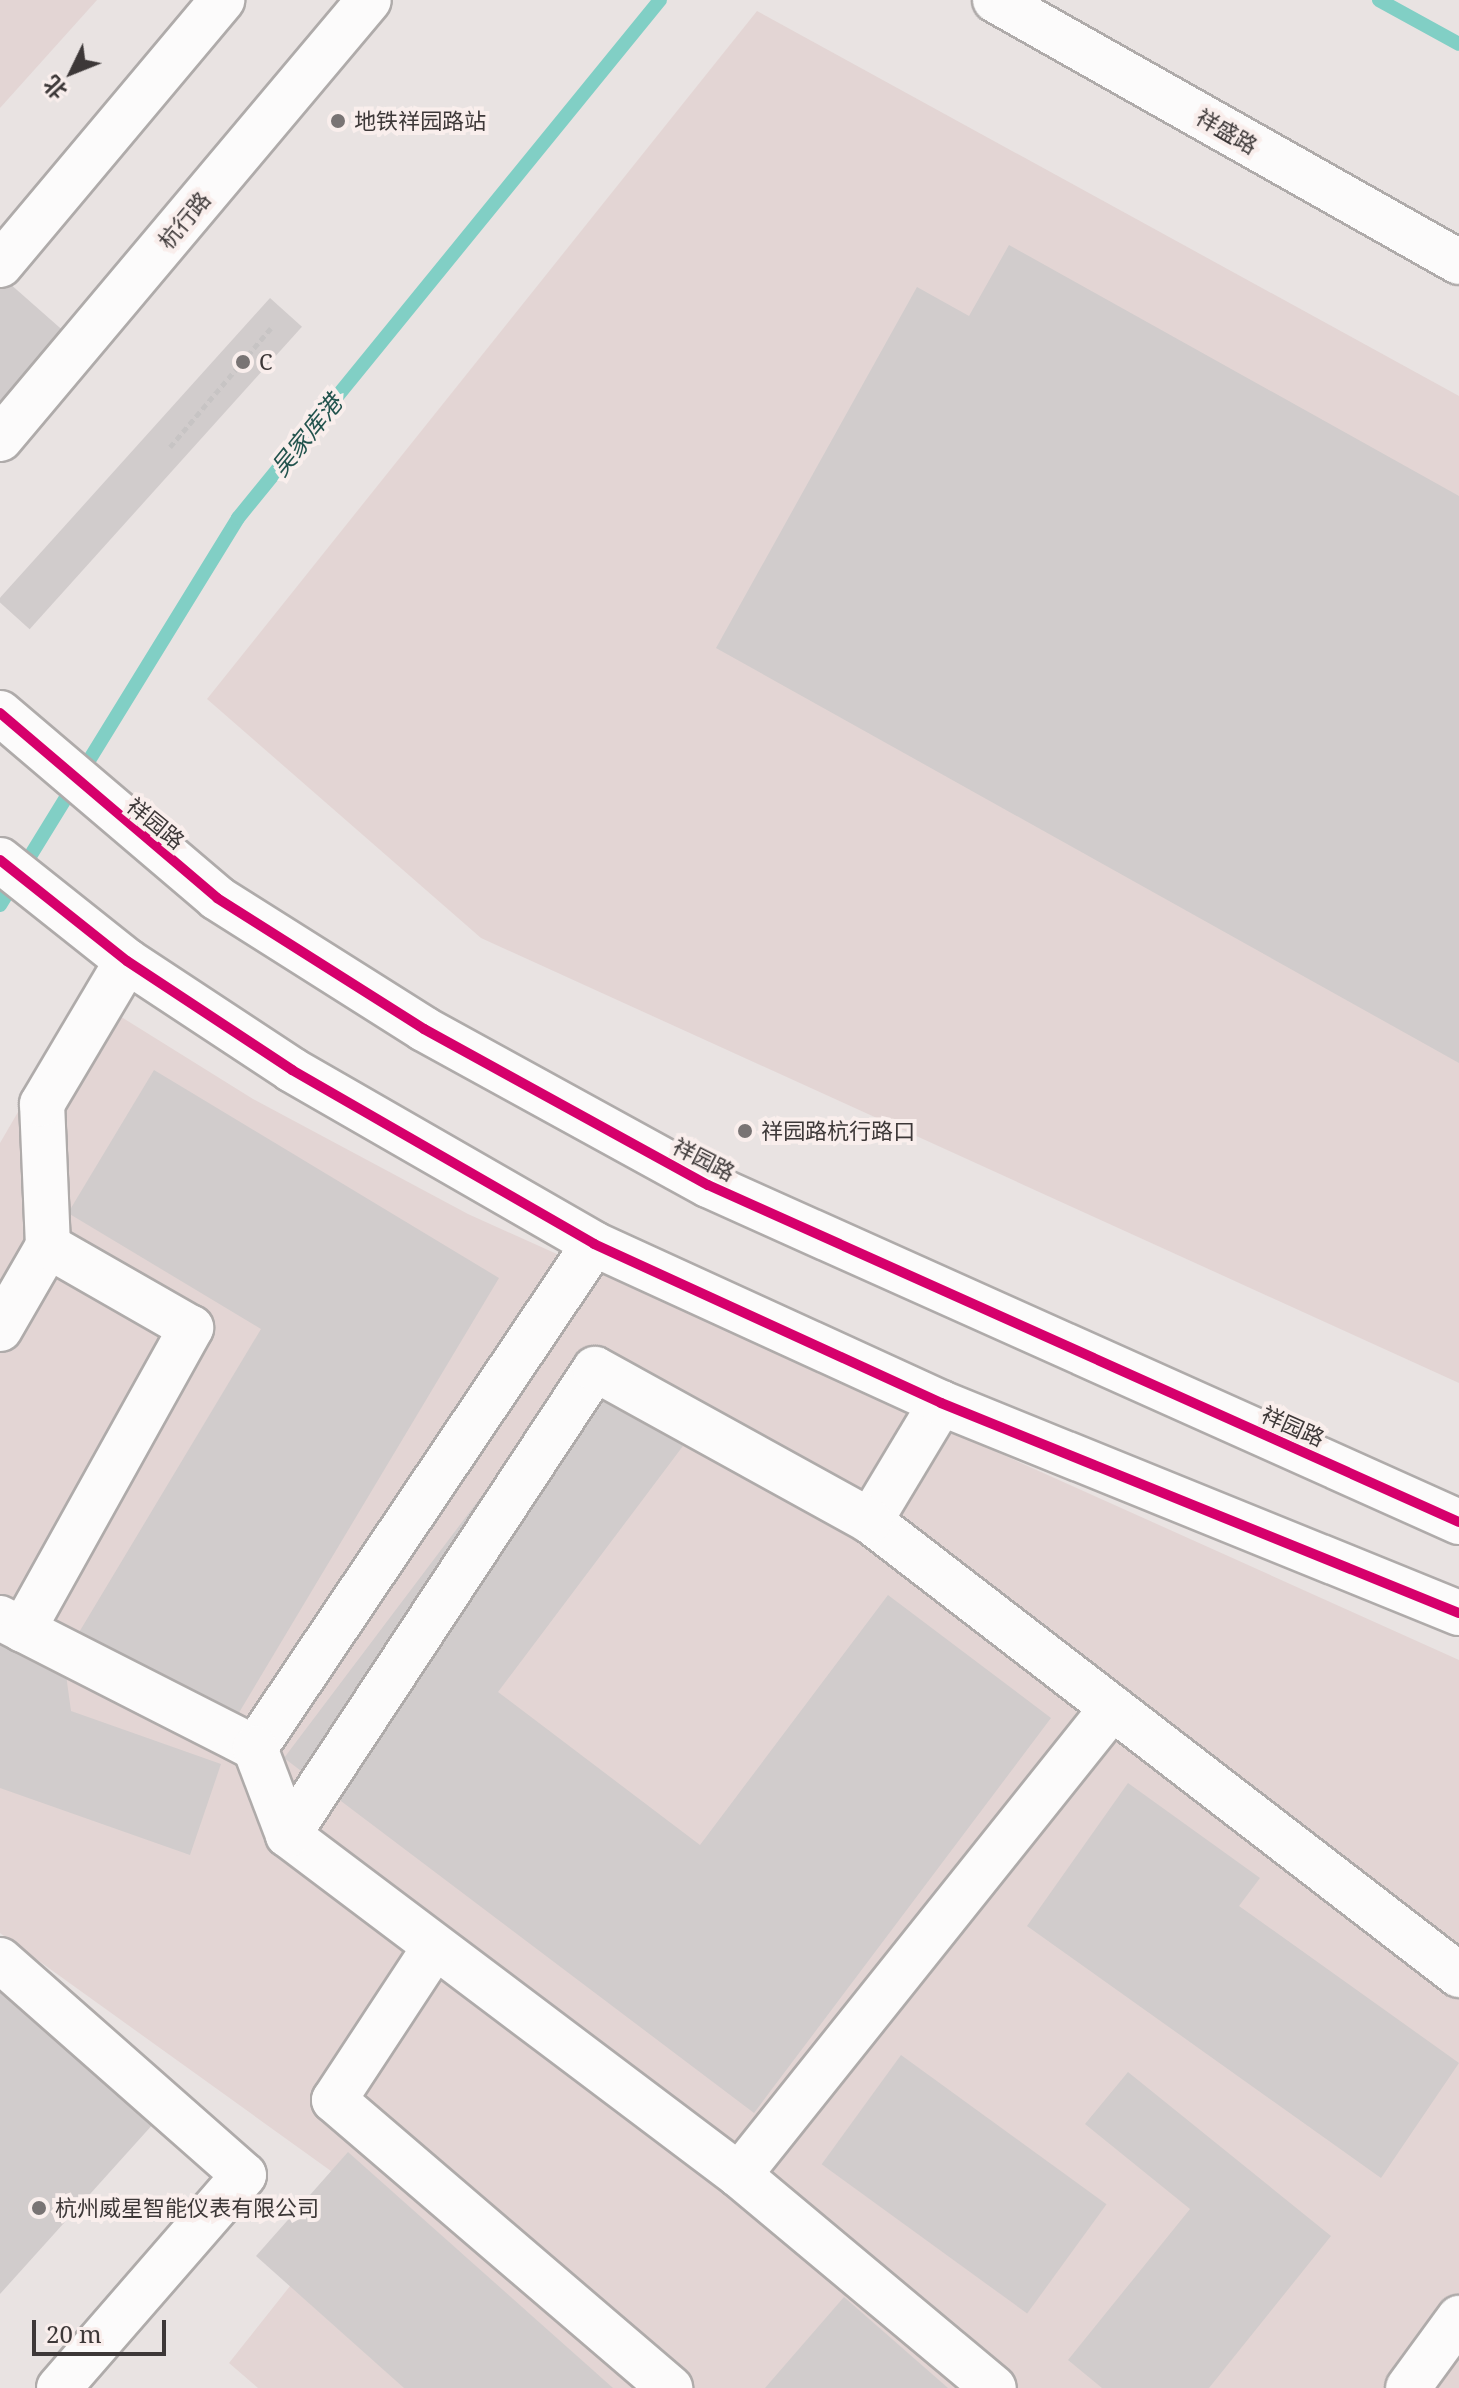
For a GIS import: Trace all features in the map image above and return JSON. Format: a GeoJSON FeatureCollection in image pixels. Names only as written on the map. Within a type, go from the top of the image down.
{"type":"FeatureCollection","features":[{"type":"Feature","properties":{"kind":"main road"},"geometry":{"type":"LineString","coordinates":[[0,265],[222,0]]}},
{"type":"Feature","properties":{"kind":"main road","name":"杭行路"},"geometry":{"type":"LineString","coordinates":[[0,439],[369,0]]}},
{"type":"Feature","properties":{"kind":"main road","name":"祥盛路"},"geometry":{"type":"LineString","coordinates":[[995,0],[1459,262]]}},
{"type":"Feature","properties":{"kind":"main road","name":"祥园路"},"geometry":{"type":"LineString","coordinates":[[0,713],[217,898],[424,1029],[535,1091],[708,1185],[1459,1522]]}},
{"type":"Feature","properties":{"kind":"main road"},"geometry":{"type":"LineString","coordinates":[[0,860],[127,961],[292,1070],[594,1244],[941,1403],[1459,1613]]}},
{"type":"Feature","properties":{"kind":"main road"},"geometry":{"type":"LineString","coordinates":[[0,1329],[48,1246],[42,1104],[127,961]]}},
{"type":"Feature","properties":{"kind":"main road"},"geometry":{"type":"LineString","coordinates":[[255,1748],[594,1244]]}},
{"type":"Feature","properties":{"kind":"main road"},"geometry":{"type":"LineString","coordinates":[[48,1246],[191,1328],[12,1624],[255,1748],[288,1835],[739,2175],[994,2388]]}},
{"type":"Feature","properties":{"kind":"main road"},"geometry":{"type":"LineString","coordinates":[[288,1835],[595,1369],[870,1521],[1459,1975]]}},
{"type":"Feature","properties":{"kind":"main road"},"geometry":{"type":"LineString","coordinates":[[870,1521],[941,1403]]}},
{"type":"Feature","properties":{"kind":"main road"},"geometry":{"type":"LineString","coordinates":[[739,2175],[1112,1708]]}},
{"type":"Feature","properties":{"kind":"main road"},"geometry":{"type":"LineString","coordinates":[[434,1948],[334,2100],[670,2388]]}},
{"type":"Feature","properties":{"kind":"main road"},"geometry":{"type":"LineString","coordinates":[[0,1960],[244,2175],[59,2388]]}},
{"type":"Feature","properties":{"kind":"main road"},"geometry":{"type":"LineString","coordinates":[[1408,2388],[1459,2318]]}},
{"type":"Feature","properties":{"kind":"path"},"geometry":{"type":"LineString","coordinates":[[170,447],[271,328]]}},
{"type":"Feature","properties":{"kind":"shaded area"},"geometry":{"type":"Polygon","coordinates":[[[0,0],[97,0],[0,108],[0,0]]]}},
{"type":"Feature","properties":{"kind":"shaded area"},"geometry":{"type":"Polygon","coordinates":[[[757,11],[1459,396],[1459,1383],[481,938],[207,699],[757,11]]]}},
{"type":"Feature","properties":{"kind":"shaded area"},"geometry":{"type":"Polygon","coordinates":[[[86,995],[253,1099],[468,1214],[1459,1660],[1459,2388],[258,2388],[229,2363],[363,2194],[0,1933],[0,1143],[86,995]]]}},
{"type":"Feature","properties":{"kind":"building"},"geometry":{"type":"Polygon","coordinates":[[[1009,245],[1459,496],[1459,1063],[716,648],[917,287],[969,316],[1009,245]]]}},
{"type":"Feature","properties":{"kind":"building"},"geometry":{"type":"Polygon","coordinates":[[[0,275],[93,357],[0,462],[0,275]]]}},
{"type":"Feature","properties":{"kind":"building"},"geometry":{"type":"Polygon","coordinates":[[[270,298],[302,327],[30,629],[0,603],[0,598],[270,298]]]}},
{"type":"Feature","properties":{"kind":"building"},"geometry":{"type":"Polygon","coordinates":[[[154,1070],[499,1278],[228,1731],[75,1639],[261,1329],[68,1213],[154,1070]]]}},
{"type":"Feature","properties":{"kind":"building"},"geometry":{"type":"Polygon","coordinates":[[[579,1367],[683,1446],[498,1692],[700,1845],[888,1595],[1051,1718],[754,2113],[284,1758],[579,1367]]]}},
{"type":"Feature","properties":{"kind":"building"},"geometry":{"type":"Polygon","coordinates":[[[0,1638],[64,1660],[71,1711],[221,1764],[190,1855],[0,1788],[0,1638]]]}},
{"type":"Feature","properties":{"kind":"building"},"geometry":{"type":"Polygon","coordinates":[[[1128,1783],[1260,1878],[1239,1906],[1459,2063],[1381,2178],[1027,1926],[1128,1783]]]}},
{"type":"Feature","properties":{"kind":"building","name":"杭州威星智能仪表有限公司"},"geometry":{"type":"Polygon","coordinates":[[[0,1983],[154,2123],[0,2294],[0,1983]]]}},
{"type":"Feature","properties":{"kind":"building"},"geometry":{"type":"Polygon","coordinates":[[[901,2055],[1106,2204],[1027,2314],[822,2164],[901,2055]]]}},
{"type":"Feature","properties":{"kind":"building"},"geometry":{"type":"Polygon","coordinates":[[[1128,2072],[1331,2236],[1209,2388],[1102,2388],[1068,2360],[1190,2209],[1085,2124],[1128,2072]]]}},
{"type":"Feature","properties":{"kind":"building"},"geometry":{"type":"Polygon","coordinates":[[[348,2152],[613,2388],[404,2388],[256,2256],[348,2152]]]}},
{"type":"Feature","properties":{"kind":"building"},"geometry":{"type":"Polygon","coordinates":[[[844,2297],[948,2388],[765,2388],[844,2297]]]}},
{"type":"Feature","properties":{"kind":"waterway","name":"吴家库港"},"geometry":{"type":"LineString","coordinates":[[0,905],[238,518],[660,0]]}},
{"type":"Feature","properties":{"kind":"waterway","name":"吴家库港"},"geometry":{"type":"LineString","coordinates":[[1379,0],[1459,44]]}},
{"type":"Feature","properties":{"kind":"cycle path"},"geometry":{"type":"LineString","coordinates":[[0,713],[217,898],[424,1029],[708,1185],[1459,1522]]}},
{"type":"Feature","properties":{"kind":"cycle path"},"geometry":{"type":"LineString","coordinates":[[0,860],[127,961],[292,1070],[594,1244],[941,1403],[1459,1613]]}},
{"type":"Feature","properties":{"kind":"place","name":"地铁祥园路站"},"geometry":{"type":"Point","coordinates":[338,121]}},
{"type":"Feature","properties":{"kind":"place","name":"C"},"geometry":{"type":"Point","coordinates":[243,362]}},
{"type":"Feature","properties":{"kind":"place","name":"祥园路杭行路口"},"geometry":{"type":"Point","coordinates":[745,1131]}},
{"type":"Feature","properties":{"kind":"place","name":"杭州威星智能仪表有限公司"},"geometry":{"type":"Point","coordinates":[39,2208]}}]}
